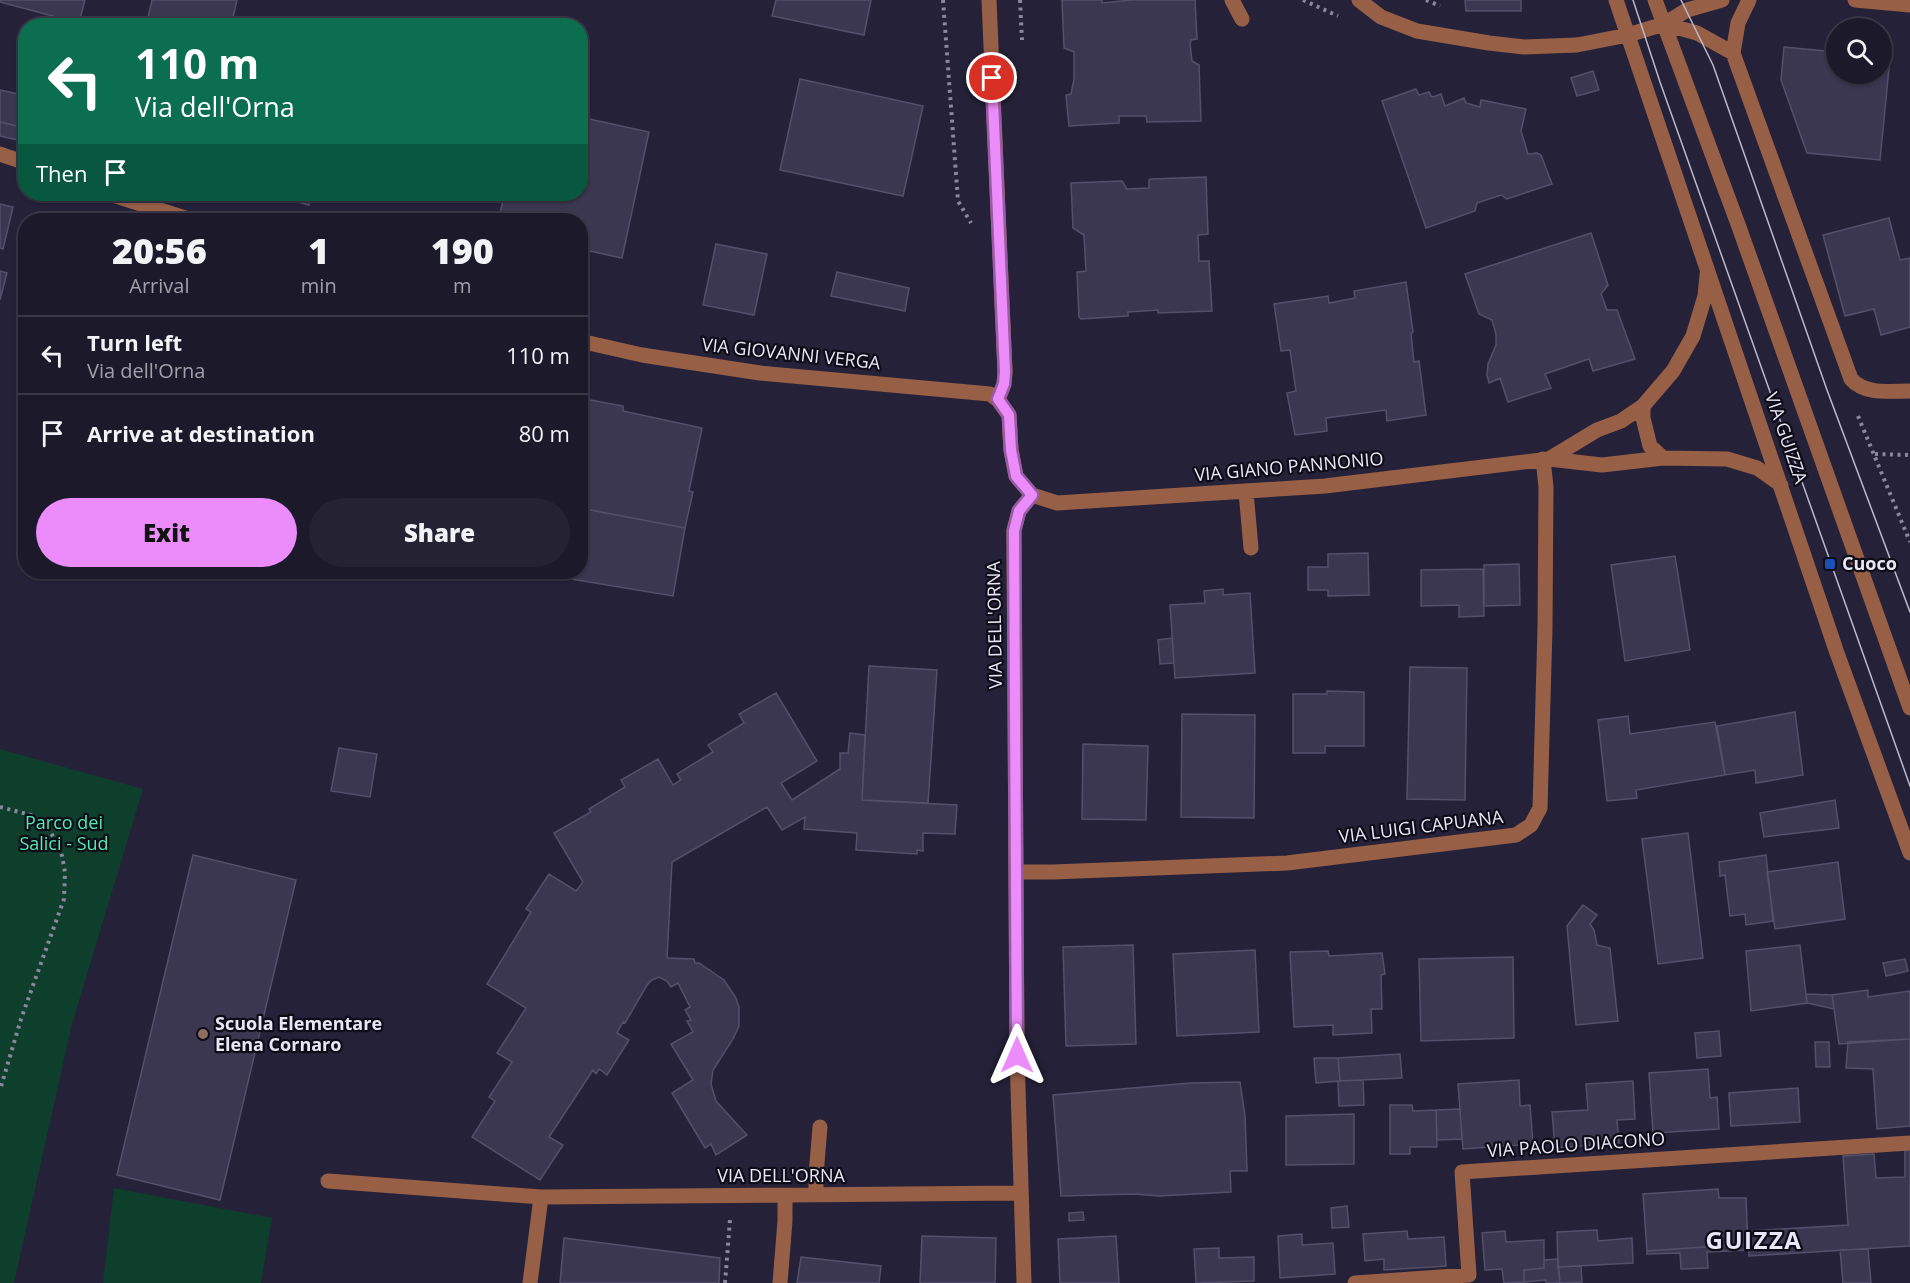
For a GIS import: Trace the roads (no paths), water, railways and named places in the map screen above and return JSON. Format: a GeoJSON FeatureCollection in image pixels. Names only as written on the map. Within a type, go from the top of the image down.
{"type":"FeatureCollection","features":[{"type":"Feature","properties":{"kind":"street"},"geometry":{"type":"LineString","coordinates":[[989,0],[1005,372],[1004,384],[998,399],[1009,415],[1011,450],[1016,476],[1032,495]]}},
{"type":"Feature","properties":{"kind":"street"},"geometry":{"type":"LineString","coordinates":[[1232,0],[1242,19]]}},
{"type":"Feature","properties":{"kind":"street"},"geometry":{"type":"LineString","coordinates":[[1359,0],[1381,17],[1417,31],[1524,47],[1577,45],[1628,35],[1664,24],[1687,10],[1722,0]]}},
{"type":"Feature","properties":{"kind":"street","name":"VIA GUIZZA"},"geometry":{"type":"LineString","coordinates":[[1616,0],[1837,653],[1910,853]]}},
{"type":"Feature","properties":{"kind":"street","name":"VIA GUIZZA"},"geometry":{"type":"LineString","coordinates":[[1655,0],[1739,227],[1910,708]]}},
{"type":"Feature","properties":{"kind":"street"},"geometry":{"type":"LineString","coordinates":[[1749,0],[1738,23],[1733,53],[1849,374],[1860,388],[1910,391]]}},
{"type":"Feature","properties":{"kind":"street"},"geometry":{"type":"LineString","coordinates":[[1855,0],[1910,5]]}},
{"type":"Feature","properties":{"kind":"street"},"geometry":{"type":"LineString","coordinates":[[1664,24],[1697,33],[1733,53]]}},
{"type":"Feature","properties":{"kind":"street"},"geometry":{"type":"LineString","coordinates":[[0,154],[18,160]]}},
{"type":"Feature","properties":{"kind":"street"},"geometry":{"type":"LineString","coordinates":[[132,201],[170,213]]}},
{"type":"Feature","properties":{"kind":"street","name":"VIA GIANO PANNONIO"},"geometry":{"type":"LineString","coordinates":[[1546,459],[1597,430],[1621,421],[1643,406],[1673,371],[1693,336],[1705,296],[1708,269]]}},
{"type":"Feature","properties":{"kind":"street","name":"VIA GIOVANNI VERGA"},"geometry":{"type":"LineString","coordinates":[[588,343],[642,355],[748,371],[990,394],[998,399]]}},
{"type":"Feature","properties":{"kind":"street"},"geometry":{"type":"LineString","coordinates":[[1643,406],[1643,418],[1650,446],[1663,458]]}},
{"type":"Feature","properties":{"kind":"street","name":"VIA GIANO PANNONIO"},"geometry":{"type":"LineString","coordinates":[[1032,495],[1057,503],[1246,492],[1325,486],[1546,459],[1602,465],[1663,458],[1727,459],[1757,468],[1781,485]]}},
{"type":"Feature","properties":{"kind":"street","name":"VIA LUIGI CAPUANA"},"geometry":{"type":"LineString","coordinates":[[1017,872],[1287,863],[1516,835],[1531,825],[1540,808],[1545,628],[1546,459]]}},
{"type":"Feature","properties":{"kind":"street"},"geometry":{"type":"LineString","coordinates":[[1246,492],[1251,548]]}},
{"type":"Feature","properties":{"kind":"street","name":"VIA DELL'ORNA"},"geometry":{"type":"LineString","coordinates":[[1024,1283],[1017,1055],[1014,531],[1019,511],[1032,495]]}},
{"type":"Feature","properties":{"kind":"street"},"geometry":{"type":"LineString","coordinates":[[816,1195],[820,1127]]}},
{"type":"Feature","properties":{"kind":"street","name":"VIA PAOLO DIACONO"},"geometry":{"type":"LineString","coordinates":[[1355,1283],[1469,1275],[1462,1172],[1910,1143]]}},
{"type":"Feature","properties":{"kind":"street","name":"VIA DELL'ORNA"},"geometry":{"type":"LineString","coordinates":[[328,1181],[541,1197],[1020,1193]]}},
{"type":"Feature","properties":{"kind":"street"},"geometry":{"type":"LineString","coordinates":[[780,1283],[785,1196]]}},
{"type":"Feature","properties":{"kind":"street"},"geometry":{"type":"LineString","coordinates":[[530,1283],[541,1197]]}},
{"type":"Feature","properties":{"kind":"tram line"},"geometry":{"type":"LineString","coordinates":[[1633,0],[1910,786]]}},
{"type":"Feature","properties":{"kind":"tram line"},"geometry":{"type":"LineString","coordinates":[[1681,0],[1713,65],[1827,390],[1910,612]]}},
{"type":"Feature","properties":{"kind":"place","name":"Cuoco"},"geometry":{"type":"Point","coordinates":[1830,564]}},
{"type":"Feature","properties":{"kind":"place","name":"Scuola Elementare Elena Cornaro"},"geometry":{"type":"Point","coordinates":[203,1034]}},
{"type":"Feature","properties":{"kind":"district","name":"GUIZZA"},"geometry":{"type":"Point","coordinates":[1754,1241]}},
{"type":"Feature","properties":{"kind":"park label","name":"Parco dei Salici - Sud"},"geometry":{"type":"Point","coordinates":[64,833]}}]}
